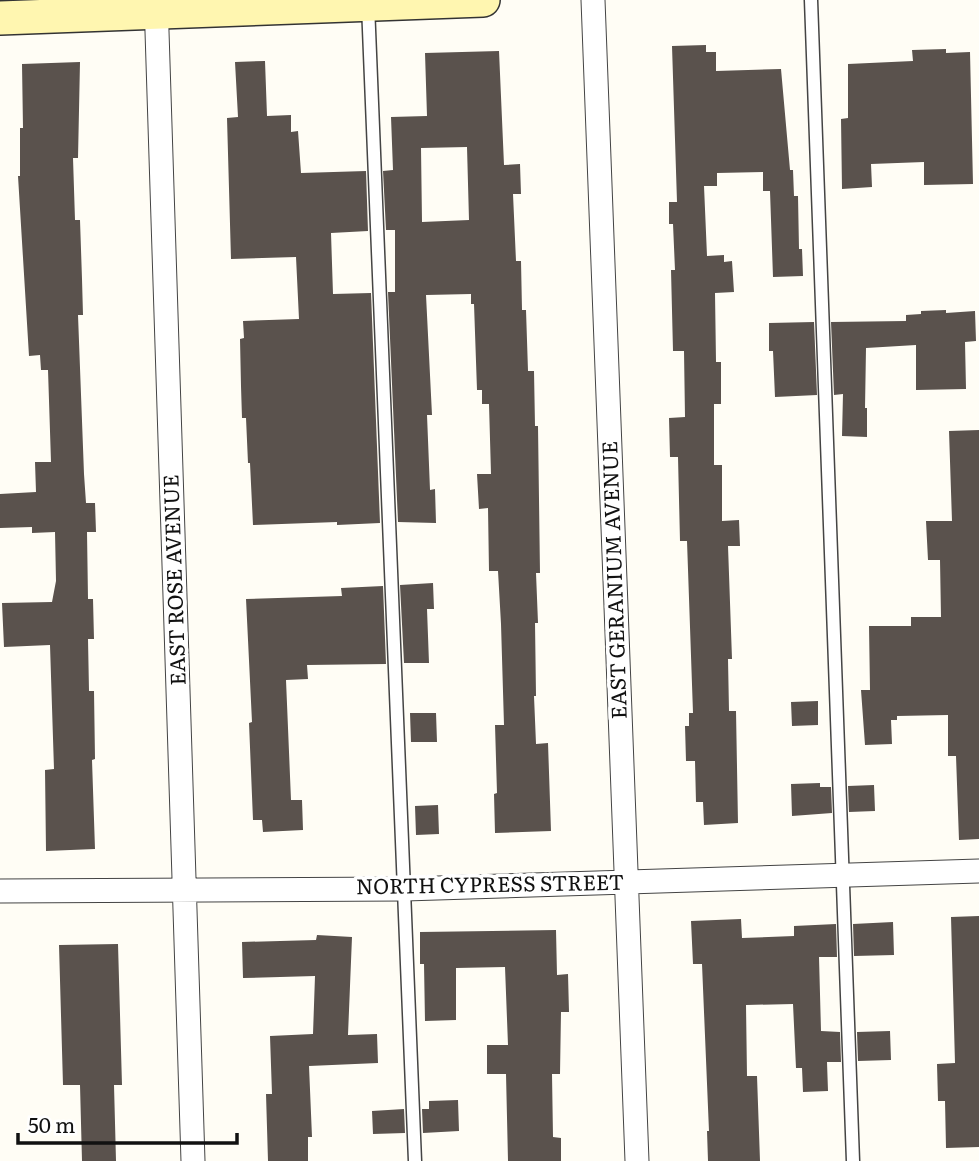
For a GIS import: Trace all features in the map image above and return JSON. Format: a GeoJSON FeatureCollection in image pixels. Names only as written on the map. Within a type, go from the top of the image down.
{"type":"FeatureCollection","features":[{"type":"Feature","properties":{"kind":"street"},"geometry":{"type":"LineString","coordinates":[[0,18],[156,6],[368,5],[483,0]]}},
{"type":"Feature","properties":{"kind":"street","name":"EAST GERANIUM AVENUE"},"geometry":{"type":"LineString","coordinates":[[593,0],[636,1161]]}},
{"type":"Feature","properties":{"kind":"street","name":"EAST ROSE AVENUE"},"geometry":{"type":"LineString","coordinates":[[156,6],[193,1161]]}},
{"type":"Feature","properties":{"kind":"street","name":"NORTH CYPRESS STREET"},"geometry":{"type":"LineString","coordinates":[[0,891],[405,889],[979,871]]}},
{"type":"Feature","properties":{"kind":"lane"},"geometry":{"type":"LineString","coordinates":[[811,0],[853,1161]]}},
{"type":"Feature","properties":{"kind":"lane"},"geometry":{"type":"LineString","coordinates":[[368,5],[415,1161]]}},
{"type":"Feature","properties":{"kind":"building"},"geometry":{"type":"Polygon","coordinates":[[[706,45],[706,52],[716,52],[716,71],[781,69],[790,170],[793,170],[794,196],[798,196],[799,249],[802,249],[803,276],[773,277],[770,191],[763,191],[763,172],[717,173],[717,186],[704,186],[707,256],[724,255],[724,262],[732,261],[734,292],[715,293],[716,362],[721,362],[721,404],[714,404],[714,465],[722,465],[722,521],[739,520],[740,546],[728,546],[732,659],[728,659],[729,711],[736,711],[738,823],[704,825],[703,802],[696,802],[695,761],[686,761],[685,726],[689,726],[689,713],[693,713],[687,541],[680,541],[678,457],[670,457],[669,418],[685,417],[684,351],[673,351],[671,270],[675,270],[669,202],[677,202],[672,46],[706,45]]]}},
{"type":"Feature","properties":{"kind":"building"},"geometry":{"type":"Polygon","coordinates":[[[946,49],[946,53],[970,52],[973,184],[924,185],[924,162],[871,164],[872,187],[842,189],[841,119],[848,118],[848,64],[913,61],[912,50],[946,49]]]}},
{"type":"Feature","properties":{"kind":"building"},"geometry":{"type":"Polygon","coordinates":[[[499,51],[504,165],[520,164],[521,194],[513,194],[516,261],[521,261],[522,310],[526,310],[528,371],[534,371],[535,426],[538,426],[540,573],[536,573],[536,744],[548,743],[551,831],[495,833],[495,725],[504,725],[501,624],[498,571],[489,571],[488,508],[479,509],[477,474],[491,474],[489,404],[482,404],[482,390],[477,390],[474,304],[471,304],[471,294],[426,295],[432,415],[427,415],[430,490],[435,489],[436,523],[398,522],[388,292],[395,292],[395,230],[386,230],[383,171],[393,170],[391,117],[427,116],[425,53],[499,51]],[[467,147],[421,148],[422,222],[469,220],[467,147]]]}},
{"type":"Feature","properties":{"kind":"building"},"geometry":{"type":"Polygon","coordinates":[[[265,61],[267,116],[291,115],[291,132],[298,131],[301,173],[366,171],[368,231],[331,233],[333,294],[371,293],[380,523],[253,525],[246,418],[242,418],[240,339],[244,338],[243,321],[299,319],[296,257],[231,259],[227,118],[238,117],[235,62],[265,61]]]}},
{"type":"Feature","properties":{"kind":"building"},"geometry":{"type":"Polygon","coordinates":[[[80,62],[78,158],[73,158],[75,220],[80,220],[83,315],[78,315],[84,474],[86,503],[95,503],[96,532],[87,532],[88,599],[93,599],[94,639],[88,639],[89,691],[94,691],[95,759],[92,760],[95,849],[46,851],[45,770],[54,769],[50,645],[4,647],[2,603],[52,602],[56,581],[55,532],[32,533],[32,527],[0,528],[0,494],[36,492],[35,462],[51,462],[48,370],[41,370],[40,355],[29,356],[18,176],[20,128],[23,128],[22,64],[80,62]]]}},
{"type":"Feature","properties":{"kind":"building"},"geometry":{"type":"Polygon","coordinates":[[[946,310],[946,313],[975,311],[976,341],[965,342],[966,389],[916,390],[916,345],[866,348],[867,437],[842,436],[843,394],[834,395],[831,322],[906,321],[906,315],[921,314],[921,311],[946,310]]]}},
{"type":"Feature","properties":{"kind":"building"},"geometry":{"type":"Polygon","coordinates":[[[814,322],[817,395],[775,397],[773,351],[769,351],[769,323],[814,322]]]}},
{"type":"Feature","properties":{"kind":"building"},"geometry":{"type":"Polygon","coordinates":[[[979,430],[979,839],[959,840],[956,756],[948,756],[948,715],[897,716],[897,720],[891,720],[892,744],[865,745],[861,690],[870,690],[869,626],[911,626],[911,617],[941,617],[940,560],[928,560],[926,521],[952,521],[949,431],[979,430]]]}},
{"type":"Feature","properties":{"kind":"building"},"geometry":{"type":"Polygon","coordinates":[[[433,583],[434,609],[427,609],[429,663],[404,663],[400,585],[433,583]]]}},
{"type":"Feature","properties":{"kind":"building"},"geometry":{"type":"Polygon","coordinates":[[[383,586],[386,664],[307,665],[308,679],[286,680],[291,800],[302,800],[303,830],[263,832],[262,820],[253,820],[249,723],[252,722],[246,599],[342,596],[341,588],[383,586]]]}},
{"type":"Feature","properties":{"kind":"building"},"geometry":{"type":"Polygon","coordinates":[[[818,701],[818,725],[792,726],[791,702],[818,701]]]}},
{"type":"Feature","properties":{"kind":"building"},"geometry":{"type":"Polygon","coordinates":[[[410,713],[436,713],[437,742],[411,742],[410,713]]]}},
{"type":"Feature","properties":{"kind":"building"},"geometry":{"type":"Polygon","coordinates":[[[820,783],[820,787],[831,787],[832,813],[792,816],[791,784],[820,783]]]}},
{"type":"Feature","properties":{"kind":"building"},"geometry":{"type":"Polygon","coordinates":[[[874,785],[875,811],[849,812],[848,786],[874,785]]]}},
{"type":"Feature","properties":{"kind":"building"},"geometry":{"type":"Polygon","coordinates":[[[438,805],[439,834],[416,835],[415,806],[438,805]]]}},
{"type":"Feature","properties":{"kind":"building"},"geometry":{"type":"Polygon","coordinates":[[[979,916],[979,1147],[946,1148],[945,1101],[938,1101],[937,1064],[955,1063],[951,917],[979,916]]]}},
{"type":"Feature","properties":{"kind":"building"},"geometry":{"type":"Polygon","coordinates":[[[741,919],[742,938],[794,936],[794,926],[836,924],[837,957],[819,957],[821,1031],[840,1032],[841,1062],[827,1062],[828,1091],[803,1092],[802,1068],[796,1068],[793,1004],[746,1005],[747,1076],[757,1076],[760,1161],[708,1161],[702,964],[693,964],[691,921],[741,919]]]}},
{"type":"Feature","properties":{"kind":"building"},"geometry":{"type":"Polygon","coordinates":[[[893,922],[894,955],[854,956],[853,924],[893,922]]]}},
{"type":"Feature","properties":{"kind":"building"},"geometry":{"type":"Polygon","coordinates":[[[556,930],[557,975],[568,974],[569,1012],[561,1012],[560,1074],[552,1074],[553,1137],[561,1138],[561,1161],[508,1161],[506,1074],[487,1074],[487,1045],[508,1045],[505,967],[456,968],[456,1020],[425,1021],[424,964],[420,964],[420,932],[556,930]]]}},
{"type":"Feature","properties":{"kind":"building"},"geometry":{"type":"Polygon","coordinates":[[[317,935],[352,937],[348,1035],[377,1034],[378,1063],[309,1066],[312,1137],[308,1137],[308,1161],[268,1161],[266,1094],[272,1094],[270,1036],[313,1034],[315,976],[243,978],[242,942],[316,940],[317,935]]]}},
{"type":"Feature","properties":{"kind":"building"},"geometry":{"type":"Polygon","coordinates":[[[118,944],[122,1085],[114,1085],[116,1161],[82,1161],[80,1085],[63,1085],[59,945],[118,944]]]}},
{"type":"Feature","properties":{"kind":"building"},"geometry":{"type":"Polygon","coordinates":[[[890,1031],[891,1060],[858,1061],[857,1032],[890,1031]]]}},
{"type":"Feature","properties":{"kind":"building"},"geometry":{"type":"Polygon","coordinates":[[[458,1100],[459,1131],[423,1133],[422,1109],[429,1109],[429,1101],[458,1100]]]}},
{"type":"Feature","properties":{"kind":"building"},"geometry":{"type":"Polygon","coordinates":[[[404,1109],[405,1133],[373,1134],[372,1111],[404,1109]]]}}]}
